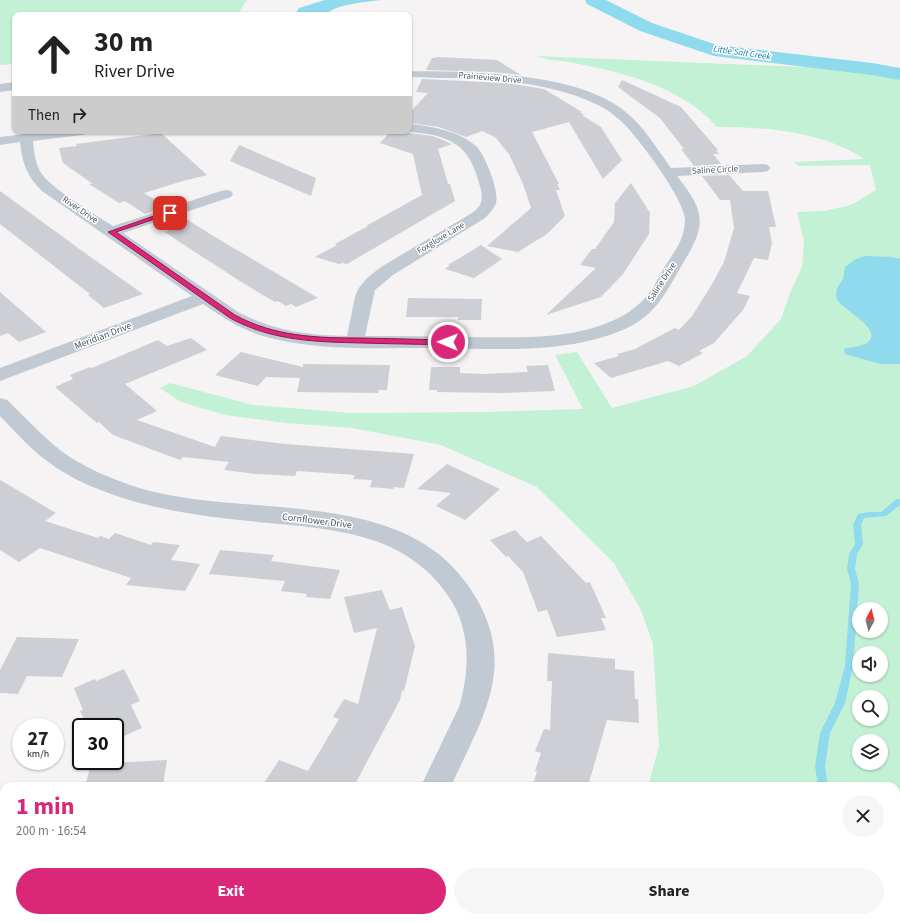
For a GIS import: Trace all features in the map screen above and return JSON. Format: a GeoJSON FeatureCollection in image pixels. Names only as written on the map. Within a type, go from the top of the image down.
{"type":"FeatureCollection","features":[{"type":"Feature","properties":{"kind":"street","name":"Prairieview Drive"},"geometry":{"type":"LineString","coordinates":[[412,74],[504,78],[540,83],[571,91]]}},
{"type":"Feature","properties":{"kind":"street"},"geometry":{"type":"LineString","coordinates":[[0,88],[12,86]]}},
{"type":"Feature","properties":{"kind":"street","name":"Saline Drive"},"geometry":{"type":"LineString","coordinates":[[355,341],[540,342],[584,335],[622,322],[644,309],[654,297],[689,238],[693,220],[690,206],[667,172],[625,118],[605,104],[571,91]]}},
{"type":"Feature","properties":{"kind":"street","name":"Foxglove Lane"},"geometry":{"type":"LineString","coordinates":[[355,341],[364,297],[372,282],[387,271],[477,216],[488,205],[490,198],[489,190],[474,152],[462,142],[449,136],[426,130],[412,128]]}},
{"type":"Feature","properties":{"kind":"street"},"geometry":{"type":"LineString","coordinates":[[0,141],[58,134]]}},
{"type":"Feature","properties":{"kind":"street","name":"River Drive"},"geometry":{"type":"LineString","coordinates":[[26,138],[30,165],[35,176],[40,182],[238,320],[264,331],[286,336],[312,340],[355,341]]}},
{"type":"Feature","properties":{"kind":"street","name":"Saline Circle"},"geometry":{"type":"LineString","coordinates":[[667,172],[763,168]]}},
{"type":"Feature","properties":{"kind":"street"},"geometry":{"type":"LineString","coordinates":[[111,232],[226,194]]}},
{"type":"Feature","properties":{"kind":"street","name":"Meridian Drive"},"geometry":{"type":"LineString","coordinates":[[0,374],[205,298]]}},
{"type":"Feature","properties":{"kind":"street","name":"Cornflower Drive"},"geometry":{"type":"LineString","coordinates":[[0,404],[42,446],[57,458],[77,470],[104,483],[145,497],[184,505],[326,520],[359,526],[402,543],[438,566],[454,584],[472,611],[480,640],[481,667],[478,695],[438,782]]}},
{"type":"Feature","properties":{"kind":"green space"},"geometry":{"type":"Polygon","coordinates":[[[0,0],[247,0],[239,12],[12,12],[12,64],[0,65],[0,0]]]}},
{"type":"Feature","properties":{"kind":"green space"},"geometry":{"type":"Polygon","coordinates":[[[536,56],[900,71],[900,782],[649,782],[659,746],[653,644],[641,610],[614,563],[537,487],[441,445],[352,428],[286,423],[225,415],[181,402],[160,388],[170,383],[253,405],[351,413],[487,412],[583,409],[555,355],[577,352],[612,408],[694,386],[747,356],[781,319],[790,293],[802,267],[804,241],[797,212],[824,211],[851,205],[876,190],[870,165],[799,166],[794,162],[864,159],[830,142],[793,132],[755,128],[717,127],[703,113],[687,102],[652,84],[632,77],[570,62],[549,60],[536,56]]]}},
{"type":"Feature","properties":{"kind":"water"},"geometry":{"type":"Polygon","coordinates":[[[325,0],[380,0],[343,6],[329,12],[297,12],[299,8],[325,0]]]}},
{"type":"Feature","properties":{"kind":"water"},"geometry":{"type":"Polygon","coordinates":[[[865,256],[892,257],[900,259],[900,364],[880,364],[845,354],[844,349],[863,345],[871,339],[871,333],[867,327],[861,320],[840,303],[836,296],[837,288],[843,279],[845,267],[856,259],[865,256]]]}},
{"type":"Feature","properties":{"kind":"building"},"geometry":{"type":"Polygon","coordinates":[[[432,58],[497,60],[521,75],[492,72],[426,70],[432,58]]]}},
{"type":"Feature","properties":{"kind":"building"},"geometry":{"type":"Polygon","coordinates":[[[422,79],[506,83],[544,89],[582,112],[580,112],[584,115],[582,115],[601,127],[622,160],[603,179],[569,122],[532,132],[559,184],[557,184],[560,190],[556,190],[565,216],[547,234],[518,252],[487,246],[531,208],[523,184],[509,154],[495,137],[482,131],[466,137],[439,127],[412,123],[412,110],[428,93],[416,92],[422,79]]]}},
{"type":"Feature","properties":{"kind":"building"},"geometry":{"type":"Polygon","coordinates":[[[622,80],[681,107],[718,150],[716,150],[719,154],[713,154],[721,164],[694,166],[681,149],[684,149],[660,118],[618,87],[622,80]]]}},
{"type":"Feature","properties":{"kind":"building"},"geometry":{"type":"Polygon","coordinates":[[[412,133],[433,136],[452,144],[438,149],[448,184],[450,184],[455,201],[347,264],[339,264],[315,257],[368,226],[366,226],[422,195],[413,154],[380,143],[388,134],[412,133]]]}},
{"type":"Feature","properties":{"kind":"building"},"geometry":{"type":"Polygon","coordinates":[[[162,134],[207,175],[144,193],[167,207],[145,214],[125,201],[119,203],[89,184],[93,184],[63,163],[59,148],[77,146],[76,144],[162,134]]]}},
{"type":"Feature","properties":{"kind":"building"},"geometry":{"type":"Polygon","coordinates":[[[239,145],[316,178],[311,196],[230,161],[239,145]]]}},
{"type":"Feature","properties":{"kind":"building"},"geometry":{"type":"Polygon","coordinates":[[[729,175],[743,191],[768,191],[776,227],[769,227],[772,243],[768,260],[754,258],[737,293],[750,296],[743,310],[714,343],[699,351],[703,353],[679,366],[668,361],[611,378],[594,363],[619,356],[617,354],[635,349],[675,328],[679,330],[692,316],[711,286],[724,262],[734,228],[730,200],[720,200],[702,176],[729,175]]]}},
{"type":"Feature","properties":{"kind":"building"},"geometry":{"type":"Polygon","coordinates":[[[631,183],[650,213],[649,234],[623,274],[601,297],[546,315],[596,268],[580,265],[592,249],[595,249],[614,222],[615,203],[631,183]]]}},
{"type":"Feature","properties":{"kind":"building"},"geometry":{"type":"Polygon","coordinates":[[[0,191],[143,294],[104,308],[88,295],[90,294],[0,224],[0,191]]]}},
{"type":"Feature","properties":{"kind":"building"},"geometry":{"type":"Polygon","coordinates":[[[180,215],[318,298],[296,307],[291,304],[286,306],[278,301],[275,302],[246,285],[165,232],[170,230],[159,223],[180,215]]]}},
{"type":"Feature","properties":{"kind":"building"},"geometry":{"type":"Polygon","coordinates":[[[481,245],[502,259],[474,278],[445,269],[450,265],[448,265],[481,245]]]}},
{"type":"Feature","properties":{"kind":"building"},"geometry":{"type":"Polygon","coordinates":[[[0,292],[46,332],[19,342],[8,333],[0,336],[0,292]]]}},
{"type":"Feature","properties":{"kind":"building"},"geometry":{"type":"Polygon","coordinates":[[[408,298],[482,299],[481,320],[458,320],[458,317],[406,317],[408,298]]]}},
{"type":"Feature","properties":{"kind":"building"},"geometry":{"type":"Polygon","coordinates":[[[191,338],[207,350],[125,384],[157,411],[137,420],[215,447],[221,436],[285,444],[414,454],[404,488],[394,487],[393,489],[370,487],[372,480],[353,479],[355,475],[297,471],[295,476],[257,474],[224,470],[229,462],[183,457],[180,460],[113,435],[55,387],[73,379],[70,375],[90,367],[92,368],[158,340],[167,346],[191,338]]]}},
{"type":"Feature","properties":{"kind":"building"},"geometry":{"type":"Polygon","coordinates":[[[241,352],[303,367],[303,364],[390,365],[387,390],[379,390],[378,393],[297,392],[300,378],[266,377],[258,386],[215,375],[241,352]]]}},
{"type":"Feature","properties":{"kind":"building"},"geometry":{"type":"Polygon","coordinates":[[[548,365],[555,391],[501,393],[437,392],[437,390],[429,390],[431,367],[460,367],[460,373],[483,374],[528,372],[526,366],[548,365]]]}},
{"type":"Feature","properties":{"kind":"building"},"geometry":{"type":"Polygon","coordinates":[[[447,464],[500,489],[465,520],[436,506],[451,493],[417,489],[447,464]]]}},
{"type":"Feature","properties":{"kind":"building"},"geometry":{"type":"Polygon","coordinates":[[[0,480],[56,513],[45,521],[98,538],[100,536],[109,539],[115,533],[151,545],[153,542],[180,545],[171,560],[200,564],[185,591],[126,585],[131,578],[40,548],[19,562],[0,550],[0,480]]]}},
{"type":"Feature","properties":{"kind":"building"},"geometry":{"type":"Polygon","coordinates":[[[515,530],[527,542],[541,536],[586,583],[590,582],[606,618],[601,618],[606,630],[557,637],[547,610],[538,612],[523,572],[490,540],[515,530]]]}},
{"type":"Feature","properties":{"kind":"building"},"geometry":{"type":"Polygon","coordinates":[[[220,550],[274,555],[271,561],[340,570],[330,599],[306,597],[307,594],[281,591],[285,581],[209,574],[220,550]]]}},
{"type":"Feature","properties":{"kind":"building"},"geometry":{"type":"Polygon","coordinates":[[[382,590],[390,610],[402,607],[415,646],[404,691],[402,690],[400,700],[356,782],[265,782],[279,760],[308,771],[339,719],[333,717],[344,699],[358,704],[377,628],[354,633],[344,597],[382,590]]]}},
{"type":"Feature","properties":{"kind":"building"},"geometry":{"type":"Polygon","coordinates":[[[17,637],[79,639],[62,677],[27,676],[18,694],[0,693],[0,670],[17,637]]]}},
{"type":"Feature","properties":{"kind":"building"},"geometry":{"type":"Polygon","coordinates":[[[548,653],[615,659],[615,669],[634,671],[635,699],[638,699],[639,723],[607,720],[589,782],[533,782],[537,772],[535,771],[541,753],[535,751],[544,729],[550,730],[552,681],[547,681],[548,653]]]}},
{"type":"Feature","properties":{"kind":"building"},"geometry":{"type":"Polygon","coordinates":[[[124,669],[140,701],[131,705],[142,728],[124,736],[124,718],[84,718],[80,711],[83,710],[74,688],[95,679],[96,681],[124,669]]]}},
{"type":"Feature","properties":{"kind":"building"},"geometry":{"type":"Polygon","coordinates":[[[167,760],[164,782],[86,782],[89,770],[124,770],[124,762],[167,760]]]}},
{"type":"Feature","properties":{"kind":"waterway","name":"Little Salt Creek"},"geometry":{"type":"LineString","coordinates":[[593,0],[646,27],[714,50],[872,69],[900,74]]}},
{"type":"Feature","properties":{"kind":"waterway"},"geometry":{"type":"LineString","coordinates":[[822,782],[820,766],[825,733],[840,703],[849,666],[855,584],[851,569],[853,554],[859,544],[857,525],[861,516],[869,514],[883,514],[900,501]]}},
{"type":"Feature","properties":{"kind":"route"},"geometry":{"type":"LineString","coordinates":[[170,213],[111,232],[244,323],[275,334],[312,340],[448,342]]}}]}
